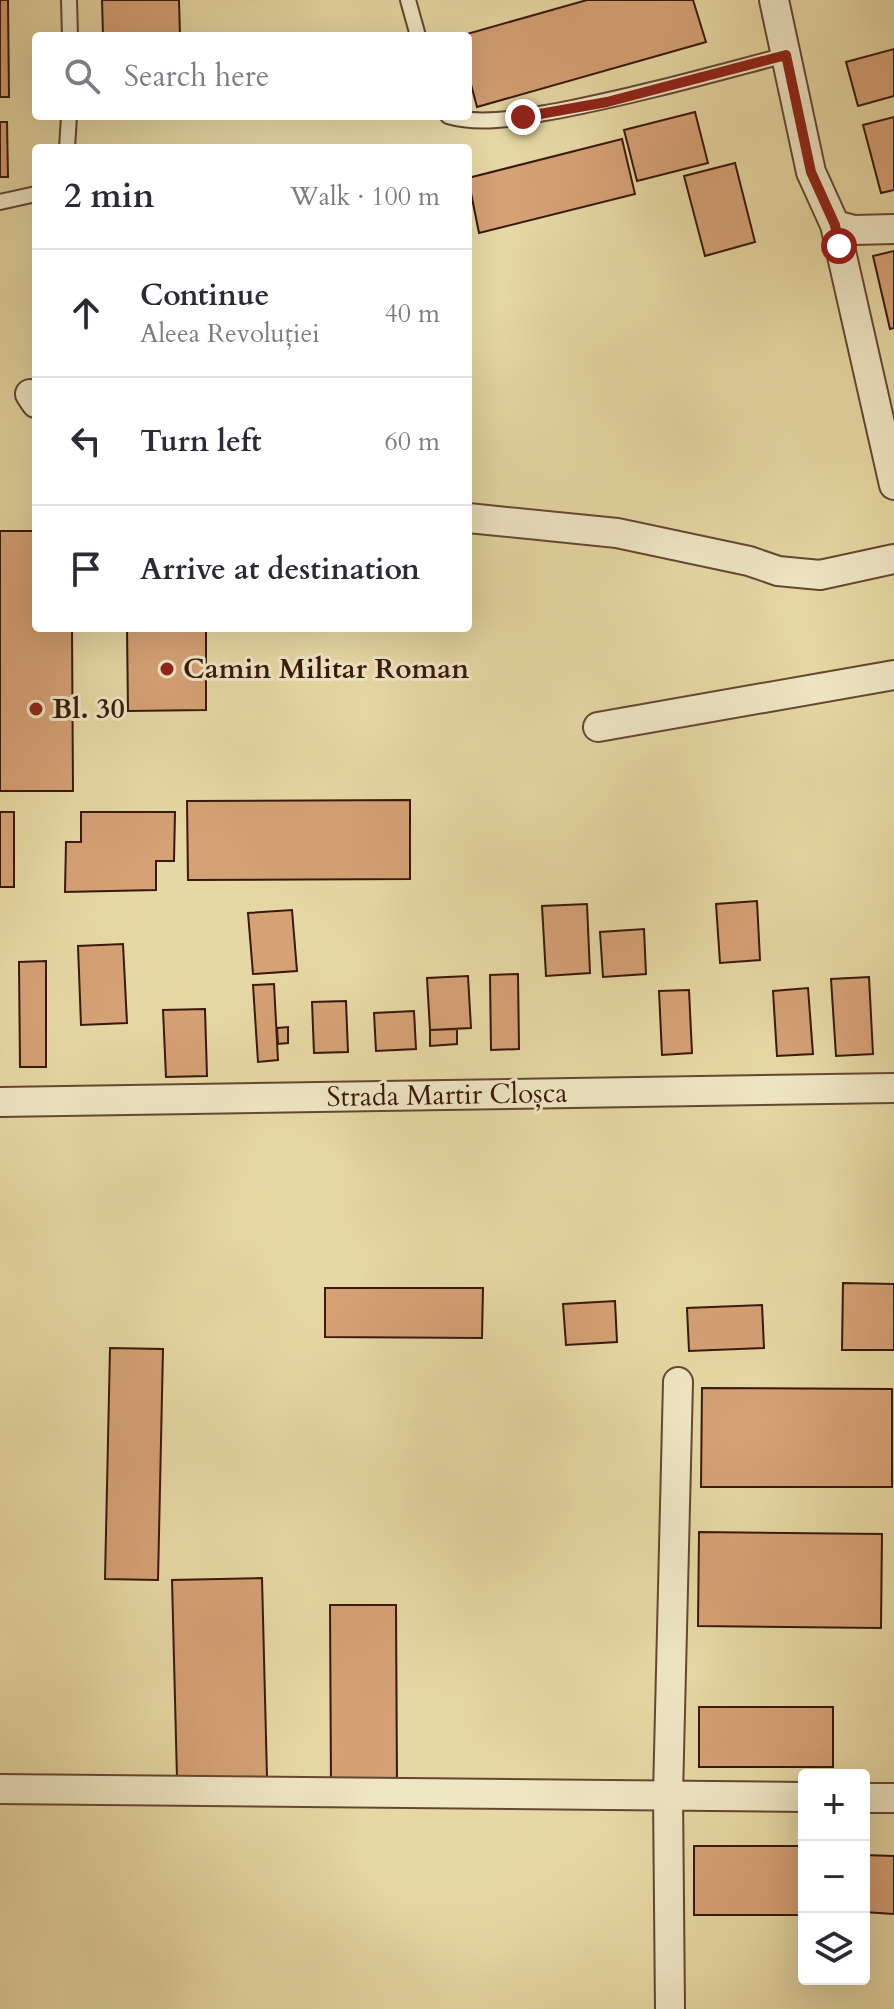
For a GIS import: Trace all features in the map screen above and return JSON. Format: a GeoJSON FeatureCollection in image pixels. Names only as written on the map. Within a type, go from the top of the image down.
{"type":"FeatureCollection","features":[{"type":"Feature","properties":{"kind":"street"},"geometry":{"type":"LineString","coordinates":[[774,0],[811,172],[835,225],[894,485]]}},
{"type":"Feature","properties":{"kind":"street"},"geometry":{"type":"LineString","coordinates":[[835,225],[854,230],[894,229]]}},
{"type":"Feature","properties":{"kind":"street"},"geometry":{"type":"LineString","coordinates":[[472,518],[617,533],[749,561],[778,571],[820,575],[894,559]]}},
{"type":"Feature","properties":{"kind":"street"},"geometry":{"type":"LineString","coordinates":[[598,727],[894,675]]}},
{"type":"Feature","properties":{"kind":"street","name":"Strada Martir Cloșca"},"geometry":{"type":"LineString","coordinates":[[0,1102],[894,1088]]}},
{"type":"Feature","properties":{"kind":"street"},"geometry":{"type":"LineString","coordinates":[[670,2009],[668,1795],[678,1382]]}},
{"type":"Feature","properties":{"kind":"street"},"geometry":{"type":"LineString","coordinates":[[0,1789],[798,1797]]}},
{"type":"Feature","properties":{"kind":"street"},"geometry":{"type":"LineString","coordinates":[[870,1798],[894,1798]]}},
{"type":"Feature","properties":{"kind":"lane"},"geometry":{"type":"LineString","coordinates":[[69,0],[70,32]]}},
{"type":"Feature","properties":{"kind":"lane"},"geometry":{"type":"LineString","coordinates":[[408,0],[417,32]]}},
{"type":"Feature","properties":{"kind":"lane"},"geometry":{"type":"LineString","coordinates":[[466,120],[523,117],[607,102],[786,55]]}},
{"type":"Feature","properties":{"kind":"lane"},"geometry":{"type":"LineString","coordinates":[[67,144],[69,120]]}},
{"type":"Feature","properties":{"kind":"lane"},"geometry":{"type":"LineString","coordinates":[[0,202],[32,195]]}},
{"type":"Feature","properties":{"kind":"building"},"geometry":{"type":"Polygon","coordinates":[[[0,0],[8,0],[9,97],[0,97],[0,0]]]}},
{"type":"Feature","properties":{"kind":"building"},"geometry":{"type":"Polygon","coordinates":[[[102,0],[179,0],[180,32],[103,32],[102,0]]]}},
{"type":"Feature","properties":{"kind":"building"},"geometry":{"type":"Polygon","coordinates":[[[587,0],[693,0],[706,42],[477,107],[472,88],[472,33],[587,0]]]}},
{"type":"Feature","properties":{"kind":"building"},"geometry":{"type":"Polygon","coordinates":[[[894,49],[894,96],[858,106],[846,62],[894,49]]]}},
{"type":"Feature","properties":{"kind":"building"},"geometry":{"type":"Polygon","coordinates":[[[695,112],[708,163],[637,181],[624,130],[695,112]]]}},
{"type":"Feature","properties":{"kind":"building"},"geometry":{"type":"Polygon","coordinates":[[[894,117],[894,190],[881,193],[863,125],[894,117]]]}},
{"type":"Feature","properties":{"kind":"building"},"geometry":{"type":"Polygon","coordinates":[[[0,122],[7,122],[8,177],[0,177],[0,122]]]}},
{"type":"Feature","properties":{"kind":"building"},"geometry":{"type":"Polygon","coordinates":[[[622,139],[635,194],[479,233],[472,198],[472,177],[622,139]]]}},
{"type":"Feature","properties":{"kind":"building"},"geometry":{"type":"Polygon","coordinates":[[[735,163],[755,242],[705,256],[684,176],[735,163]]]}},
{"type":"Feature","properties":{"kind":"building"},"geometry":{"type":"Polygon","coordinates":[[[894,251],[894,328],[890,329],[873,256],[894,251]]]}},
{"type":"Feature","properties":{"kind":"building","name":"Bl. 30"},"geometry":{"type":"Polygon","coordinates":[[[0,531],[32,531],[32,632],[72,632],[73,791],[0,791],[0,531]]]}},
{"type":"Feature","properties":{"kind":"building","name":"Camin Militar Roman"},"geometry":{"type":"Polygon","coordinates":[[[127,632],[206,632],[206,710],[128,711],[127,632]]]}},
{"type":"Feature","properties":{"kind":"building"},"geometry":{"type":"Polygon","coordinates":[[[410,800],[410,879],[188,880],[187,801],[410,800]]]}},
{"type":"Feature","properties":{"kind":"building"},"geometry":{"type":"Polygon","coordinates":[[[0,812],[14,812],[14,887],[0,887],[0,812]]]}},
{"type":"Feature","properties":{"kind":"building"},"geometry":{"type":"Polygon","coordinates":[[[81,812],[175,812],[174,861],[156,861],[156,890],[65,892],[66,842],[81,842],[81,812]]]}},
{"type":"Feature","properties":{"kind":"building"},"geometry":{"type":"Polygon","coordinates":[[[757,901],[760,960],[720,963],[716,904],[757,901]]]}},
{"type":"Feature","properties":{"kind":"building"},"geometry":{"type":"Polygon","coordinates":[[[587,904],[590,973],[546,976],[542,906],[587,904]]]}},
{"type":"Feature","properties":{"kind":"building"},"geometry":{"type":"Polygon","coordinates":[[[292,910],[297,971],[253,974],[248,913],[292,910]]]}},
{"type":"Feature","properties":{"kind":"building"},"geometry":{"type":"Polygon","coordinates":[[[644,929],[646,974],[603,977],[600,932],[644,929]]]}},
{"type":"Feature","properties":{"kind":"building"},"geometry":{"type":"Polygon","coordinates":[[[123,944],[127,1023],[81,1025],[78,946],[123,944]]]}},
{"type":"Feature","properties":{"kind":"building"},"geometry":{"type":"Polygon","coordinates":[[[46,961],[46,1067],[20,1067],[19,962],[46,961]]]}},
{"type":"Feature","properties":{"kind":"building"},"geometry":{"type":"Polygon","coordinates":[[[518,974],[519,1049],[491,1050],[490,975],[518,974]]]}},
{"type":"Feature","properties":{"kind":"building"},"geometry":{"type":"Polygon","coordinates":[[[468,976],[471,1028],[430,1030],[427,978],[468,976]]]}},
{"type":"Feature","properties":{"kind":"building"},"geometry":{"type":"Polygon","coordinates":[[[869,977],[873,1054],[836,1056],[831,979],[869,977]]]}},
{"type":"Feature","properties":{"kind":"building"},"geometry":{"type":"Polygon","coordinates":[[[274,984],[278,1060],[258,1062],[253,985],[274,984]]]}},
{"type":"Feature","properties":{"kind":"building"},"geometry":{"type":"Polygon","coordinates":[[[808,988],[813,1054],[777,1056],[773,991],[808,988]]]}},
{"type":"Feature","properties":{"kind":"building"},"geometry":{"type":"Polygon","coordinates":[[[689,990],[692,1053],[662,1055],[659,991],[689,990]]]}},
{"type":"Feature","properties":{"kind":"building"},"geometry":{"type":"Polygon","coordinates":[[[346,1001],[348,1052],[314,1053],[312,1002],[346,1001]]]}},
{"type":"Feature","properties":{"kind":"building"},"geometry":{"type":"Polygon","coordinates":[[[205,1009],[207,1076],[166,1077],[163,1010],[205,1009]]]}},
{"type":"Feature","properties":{"kind":"building"},"geometry":{"type":"Polygon","coordinates":[[[414,1011],[416,1049],[376,1051],[374,1013],[414,1011]]]}},
{"type":"Feature","properties":{"kind":"building"},"geometry":{"type":"Polygon","coordinates":[[[288,1027],[288,1043],[278,1044],[277,1028],[288,1027]]]}},
{"type":"Feature","properties":{"kind":"building"},"geometry":{"type":"Polygon","coordinates":[[[457,1029],[457,1044],[430,1046],[430,1030],[457,1029]]]}},
{"type":"Feature","properties":{"kind":"building"},"geometry":{"type":"Polygon","coordinates":[[[843,1283],[894,1284],[894,1350],[842,1350],[843,1283]]]}},
{"type":"Feature","properties":{"kind":"building"},"geometry":{"type":"Polygon","coordinates":[[[325,1288],[483,1288],[482,1338],[325,1337],[325,1288]]]}},
{"type":"Feature","properties":{"kind":"building"},"geometry":{"type":"Polygon","coordinates":[[[615,1301],[617,1342],[566,1345],[563,1304],[615,1301]]]}},
{"type":"Feature","properties":{"kind":"building"},"geometry":{"type":"Polygon","coordinates":[[[762,1305],[764,1348],[689,1351],[687,1308],[762,1305]]]}},
{"type":"Feature","properties":{"kind":"building"},"geometry":{"type":"Polygon","coordinates":[[[110,1348],[163,1349],[158,1580],[105,1579],[110,1348]]]}},
{"type":"Feature","properties":{"kind":"building"},"geometry":{"type":"Polygon","coordinates":[[[702,1388],[892,1389],[892,1487],[701,1487],[702,1388]]]}},
{"type":"Feature","properties":{"kind":"building"},"geometry":{"type":"Polygon","coordinates":[[[699,1532],[882,1534],[881,1628],[698,1626],[699,1532]]]}},
{"type":"Feature","properties":{"kind":"building"},"geometry":{"type":"Polygon","coordinates":[[[262,1578],[267,1777],[177,1779],[172,1580],[262,1578]]]}},
{"type":"Feature","properties":{"kind":"building"},"geometry":{"type":"Polygon","coordinates":[[[330,1605],[396,1605],[397,1787],[331,1787],[330,1605]]]}},
{"type":"Feature","properties":{"kind":"building"},"geometry":{"type":"Polygon","coordinates":[[[699,1707],[833,1707],[833,1767],[699,1767],[699,1707]]]}},
{"type":"Feature","properties":{"kind":"building"},"geometry":{"type":"Polygon","coordinates":[[[694,1846],[798,1846],[798,1915],[694,1915],[694,1846]]]}},
{"type":"Feature","properties":{"kind":"building"},"geometry":{"type":"Polygon","coordinates":[[[870,1855],[894,1856],[894,1914],[870,1912],[870,1855]]]}},
{"type":"Feature","properties":{"kind":"place","name":"Camin Militar Roman"},"geometry":{"type":"Point","coordinates":[167,669]}},
{"type":"Feature","properties":{"kind":"place","name":"Bl. 30"},"geometry":{"type":"Point","coordinates":[36,709]}},
{"type":"Feature","properties":{"kind":"route"},"geometry":{"type":"LineString","coordinates":[[523,117],[607,102],[786,55],[811,172],[835,225],[839,246]]}}]}
